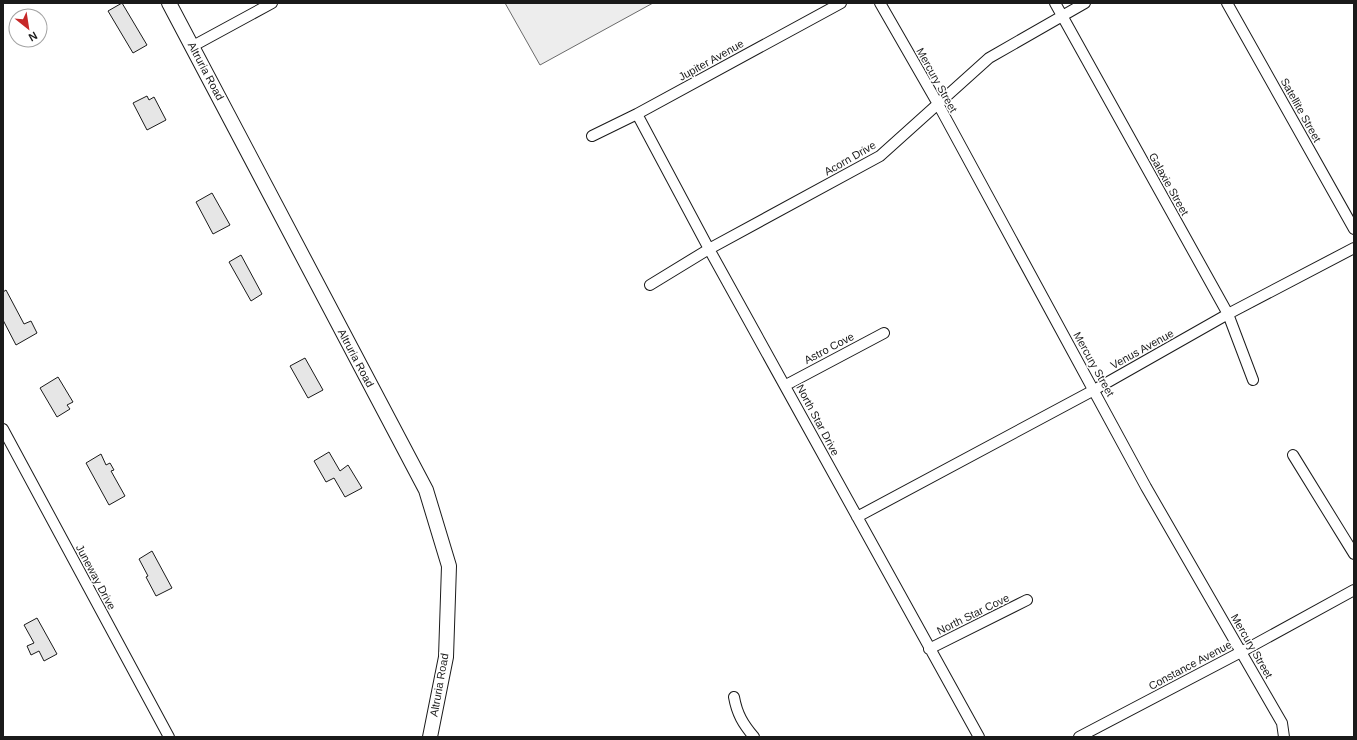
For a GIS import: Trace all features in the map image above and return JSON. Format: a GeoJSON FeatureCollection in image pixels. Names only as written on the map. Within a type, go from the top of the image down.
{"type":"FeatureCollection","features":[{"type":"Feature","properties":{"kind":"street","name":"Altruria Road"},"geometry":{"type":"LineString","coordinates":[[169,3],[426,490],[450,566],[446,657],[430,737]]}},
{"type":"Feature","properties":{"kind":"street"},"geometry":{"type":"LineString","coordinates":[[192,46],[272,3]]}},
{"type":"Feature","properties":{"kind":"street","name":"Jupiter Avenue"},"geometry":{"type":"LineString","coordinates":[[592,136],[637,114],[841,3]]}},
{"type":"Feature","properties":{"kind":"street","name":"Mercury Street"},"geometry":{"type":"LineString","coordinates":[[880,3],[938,104],[1146,487],[1282,723],[1284,737]]}},
{"type":"Feature","properties":{"kind":"street","name":"Galaxie Street"},"geometry":{"type":"LineString","coordinates":[[1055,3],[1228,314],[1253,380]]}},
{"type":"Feature","properties":{"kind":"street","name":"Acorn Drive"},"geometry":{"type":"LineString","coordinates":[[650,285],[710,249],[880,156],[989,58],[1085,3]]}},
{"type":"Feature","properties":{"kind":"street","name":"Satellite Street"},"geometry":{"type":"LineString","coordinates":[[1228,3],[1354,230]]}},
{"type":"Feature","properties":{"kind":"street","name":"North Star Drive"},"geometry":{"type":"LineString","coordinates":[[637,114],[929,649],[979,737]]}},
{"type":"Feature","properties":{"kind":"street","name":"Venus Avenue"},"geometry":{"type":"LineString","coordinates":[[857,517],[1094,390],[1228,314],[1354,248]]}},
{"type":"Feature","properties":{"kind":"street","name":"Astro Cove"},"geometry":{"type":"LineString","coordinates":[[786,385],[884,333]]}},
{"type":"Feature","properties":{"kind":"street","name":"Juneway Drive"},"geometry":{"type":"LineString","coordinates":[[3,429],[169,737]]}},
{"type":"Feature","properties":{"kind":"street"},"geometry":{"type":"LineString","coordinates":[[1293,455],[1354,554]]}},
{"type":"Feature","properties":{"kind":"street","name":"Constance Avenue"},"geometry":{"type":"LineString","coordinates":[[1079,737],[1241,652],[1354,590]]}},
{"type":"Feature","properties":{"kind":"street","name":"North Star Cove"},"geometry":{"type":"LineString","coordinates":[[929,649],[1027,600]]}},
{"type":"Feature","properties":{"kind":"street"},"geometry":{"type":"LineString","coordinates":[[734,697],[736,709],[744,726],[754,737]]}},
{"type":"Feature","properties":{"kind":"shaded area"},"geometry":{"type":"Polygon","coordinates":[[[505,3],[653,3],[540,65],[505,3]]]}},
{"type":"Feature","properties":{"kind":"building"},"geometry":{"type":"Polygon","coordinates":[[[122,3],[147,45],[133,53],[108,11],[122,3]]]}},
{"type":"Feature","properties":{"kind":"building"},"geometry":{"type":"Polygon","coordinates":[[[147,96],[149,100],[154,97],[166,120],[147,130],[133,103],[147,96]]]}},
{"type":"Feature","properties":{"kind":"building"},"geometry":{"type":"Polygon","coordinates":[[[212,193],[230,225],[213,234],[196,202],[212,193]]]}},
{"type":"Feature","properties":{"kind":"building"},"geometry":{"type":"Polygon","coordinates":[[[241,255],[262,294],[251,301],[229,262],[241,255]]]}},
{"type":"Feature","properties":{"kind":"building"},"geometry":{"type":"Polygon","coordinates":[[[6,290],[24,324],[31,321],[37,333],[16,345],[3,320],[3,292],[6,290]]]}},
{"type":"Feature","properties":{"kind":"building"},"geometry":{"type":"Polygon","coordinates":[[[305,358],[323,390],[308,398],[290,366],[305,358]]]}},
{"type":"Feature","properties":{"kind":"building"},"geometry":{"type":"Polygon","coordinates":[[[58,377],[73,402],[67,405],[70,409],[57,417],[40,388],[58,377]]]}},
{"type":"Feature","properties":{"kind":"building"},"geometry":{"type":"Polygon","coordinates":[[[329,452],[340,471],[348,465],[362,488],[345,497],[334,478],[326,482],[314,461],[329,452]]]}},
{"type":"Feature","properties":{"kind":"building"},"geometry":{"type":"Polygon","coordinates":[[[101,454],[106,465],[110,463],[114,470],[111,471],[125,496],[109,505],[86,463],[101,454]]]}},
{"type":"Feature","properties":{"kind":"building"},"geometry":{"type":"Polygon","coordinates":[[[152,551],[172,588],[156,596],[139,559],[152,551]]]}},
{"type":"Feature","properties":{"kind":"building"},"geometry":{"type":"Polygon","coordinates":[[[37,618],[57,654],[44,661],[39,651],[31,655],[27,646],[34,643],[24,625],[37,618]]]}}]}
